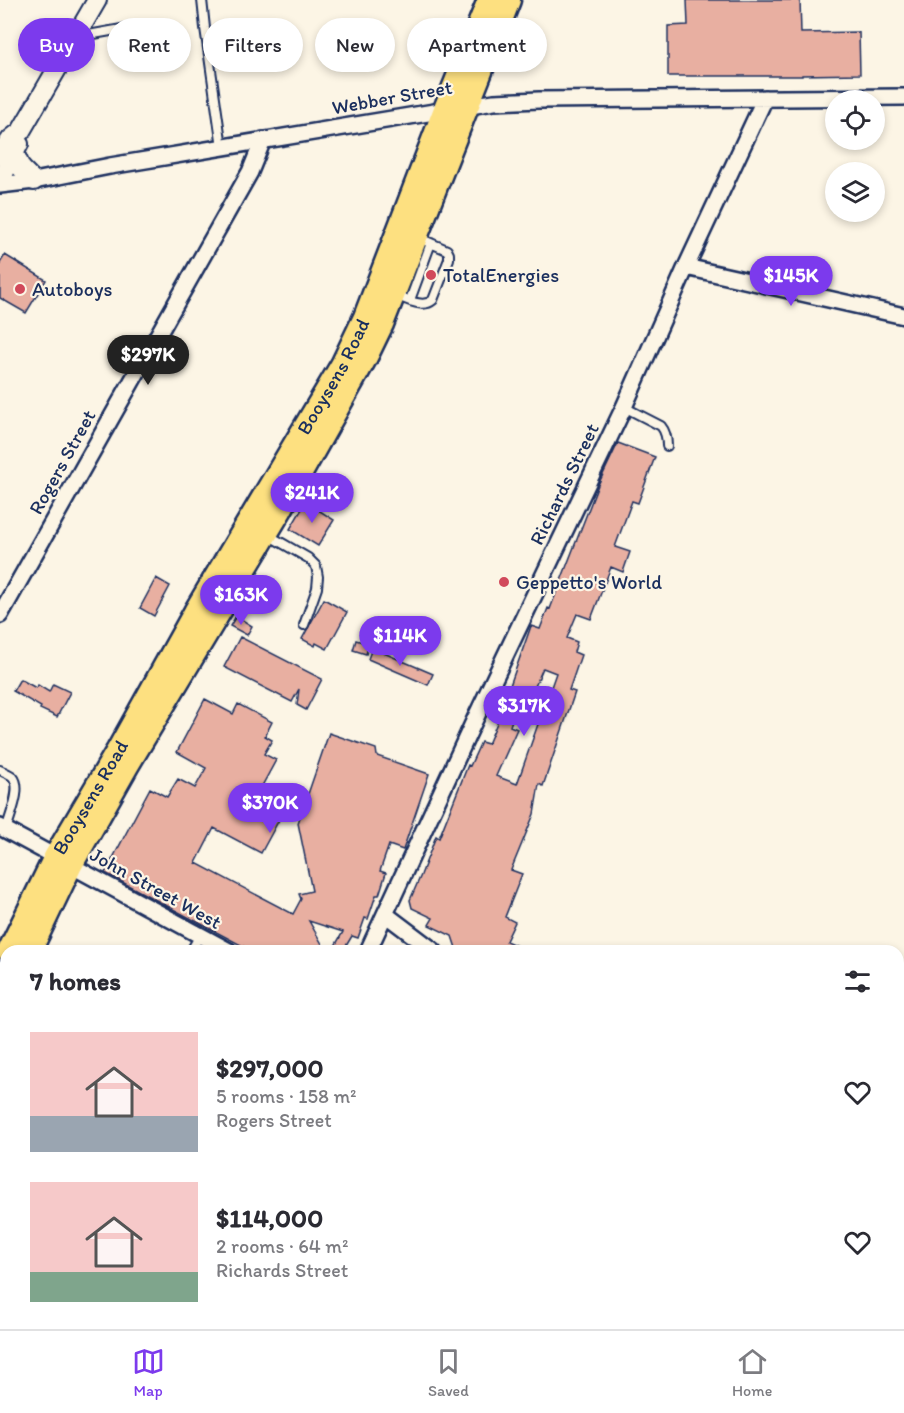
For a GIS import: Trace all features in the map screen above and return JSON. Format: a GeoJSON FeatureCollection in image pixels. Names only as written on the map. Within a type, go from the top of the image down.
{"type":"FeatureCollection","features":[{"type":"Feature","properties":{"kind":"main road","name":"Booysens Road"},"geometry":{"type":"LineString","coordinates":[[32,945],[63,861],[118,750],[195,612],[342,365],[365,316],[489,0]]}},
{"type":"Feature","properties":{"kind":"main road","name":"Booysens Road"},"geometry":{"type":"LineString","coordinates":[[13,945],[63,861],[127,766],[267,534],[365,359],[382,324],[402,297],[468,106],[509,0]]}},
{"type":"Feature","properties":{"kind":"street"},"geometry":{"type":"LineString","coordinates":[[87,18],[97,0]]}},
{"type":"Feature","properties":{"kind":"street"},"geometry":{"type":"LineString","coordinates":[[0,183],[7,155],[20,143],[21,131],[56,72]]}},
{"type":"Feature","properties":{"kind":"street","name":"Webber Street"},"geometry":{"type":"LineString","coordinates":[[0,183],[33,181],[494,102],[904,97]]}},
{"type":"Feature","properties":{"kind":"street","name":"Richards Street"},"geometry":{"type":"LineString","coordinates":[[371,945],[476,717],[624,407],[765,98]]}},
{"type":"Feature","properties":{"kind":"street","name":"Rogers Street"},"geometry":{"type":"LineString","coordinates":[[0,615],[250,172],[263,140]]}},
{"type":"Feature","properties":{"kind":"street"},"geometry":{"type":"LineString","coordinates":[[7,155],[33,181]]}},
{"type":"Feature","properties":{"kind":"street"},"geometry":{"type":"LineString","coordinates":[[686,267],[904,316]]}},
{"type":"Feature","properties":{"kind":"street","name":"John Street West"},"geometry":{"type":"LineString","coordinates":[[3,829],[218,945]]}},
{"type":"Feature","properties":{"kind":"street"},"geometry":{"type":"LineString","coordinates":[[385,914],[426,945]]}},
{"type":"Feature","properties":{"kind":"lane"},"geometry":{"type":"LineString","coordinates":[[202,0],[222,147]]}},
{"type":"Feature","properties":{"kind":"lane"},"geometry":{"type":"LineString","coordinates":[[402,297],[429,304],[433,300],[449,259],[447,250],[423,240]]}},
{"type":"Feature","properties":{"kind":"lane"},"geometry":{"type":"LineString","coordinates":[[624,407],[661,426],[667,437],[667,446]]}},
{"type":"Feature","properties":{"kind":"lane"},"geometry":{"type":"LineString","coordinates":[[267,534],[308,558],[316,567],[317,588],[304,625]]}},
{"type":"Feature","properties":{"kind":"lane"},"geometry":{"type":"LineString","coordinates":[[0,770],[11,776],[17,784],[16,797],[3,829]]}},
{"type":"Feature","properties":{"kind":"lane"},"geometry":{"type":"LineString","coordinates":[[194,945],[200,935]]}},
{"type":"Feature","properties":{"kind":"building"},"geometry":{"type":"Polygon","coordinates":[[[687,0],[800,0],[801,33],[859,32],[860,74],[668,76],[668,26],[688,25],[687,0]]]}},
{"type":"Feature","properties":{"kind":"building","name":"Autoboys"},"geometry":{"type":"Polygon","coordinates":[[[5,255],[46,280],[26,313],[0,298],[0,263],[5,255]]]}},
{"type":"Feature","properties":{"kind":"building"},"geometry":{"type":"Polygon","coordinates":[[[618,443],[655,457],[638,503],[632,501],[615,547],[630,552],[623,572],[611,567],[591,619],[577,614],[567,638],[577,642],[574,652],[581,655],[569,690],[575,692],[543,786],[539,784],[534,814],[511,870],[522,874],[505,917],[515,922],[506,941],[515,945],[455,945],[452,936],[429,925],[433,918],[412,908],[410,900],[436,836],[439,838],[468,765],[470,766],[481,742],[488,744],[502,711],[531,626],[540,629],[548,608],[550,609],[598,485],[618,443]],[[543,668],[527,705],[518,702],[510,726],[517,729],[496,776],[517,784],[556,673],[543,668]]]}},
{"type":"Feature","properties":{"kind":"building"},"geometry":{"type":"Polygon","coordinates":[[[306,502],[334,520],[318,546],[290,529],[306,502]]]}},
{"type":"Feature","properties":{"kind":"building"},"geometry":{"type":"Polygon","coordinates":[[[156,578],[170,586],[154,616],[140,608],[156,578]]]}},
{"type":"Feature","properties":{"kind":"building"},"geometry":{"type":"Polygon","coordinates":[[[324,599],[347,612],[327,649],[302,639],[324,599]]]}},
{"type":"Feature","properties":{"kind":"building"},"geometry":{"type":"Polygon","coordinates":[[[236,616],[252,626],[247,635],[230,626],[236,616]]]}},
{"type":"Feature","properties":{"kind":"building"},"geometry":{"type":"Polygon","coordinates":[[[240,637],[322,679],[306,710],[297,705],[299,689],[292,702],[224,667],[240,637]]]}},
{"type":"Feature","properties":{"kind":"building"},"geometry":{"type":"Polygon","coordinates":[[[356,640],[369,644],[366,654],[353,650],[356,640]]]}},
{"type":"Feature","properties":{"kind":"building"},"geometry":{"type":"Polygon","coordinates":[[[372,648],[433,674],[428,685],[368,659],[372,648]]]}},
{"type":"Feature","properties":{"kind":"building"},"geometry":{"type":"Polygon","coordinates":[[[20,679],[36,688],[38,685],[49,692],[53,684],[70,692],[57,717],[13,691],[20,679]]]}},
{"type":"Feature","properties":{"kind":"building"},"geometry":{"type":"Polygon","coordinates":[[[205,699],[233,714],[238,704],[272,722],[265,736],[272,740],[264,754],[276,760],[262,786],[267,794],[261,806],[281,816],[261,853],[214,828],[196,863],[293,914],[301,899],[299,894],[312,891],[298,823],[329,733],[376,749],[377,756],[429,774],[403,850],[389,845],[380,871],[386,873],[379,895],[376,895],[368,919],[365,918],[358,938],[352,936],[347,945],[335,945],[343,932],[309,921],[323,945],[241,945],[105,873],[150,788],[167,797],[178,779],[195,788],[206,768],[177,752],[205,699]]]}},
{"type":"Feature","properties":{"kind":"place","name":"TotalEnergies"},"geometry":{"type":"Point","coordinates":[431,275]}},
{"type":"Feature","properties":{"kind":"place","name":"Autoboys"},"geometry":{"type":"Point","coordinates":[20,289]}},
{"type":"Feature","properties":{"kind":"place","name":"Geppetto's World"},"geometry":{"type":"Point","coordinates":[504,582]}}]}
